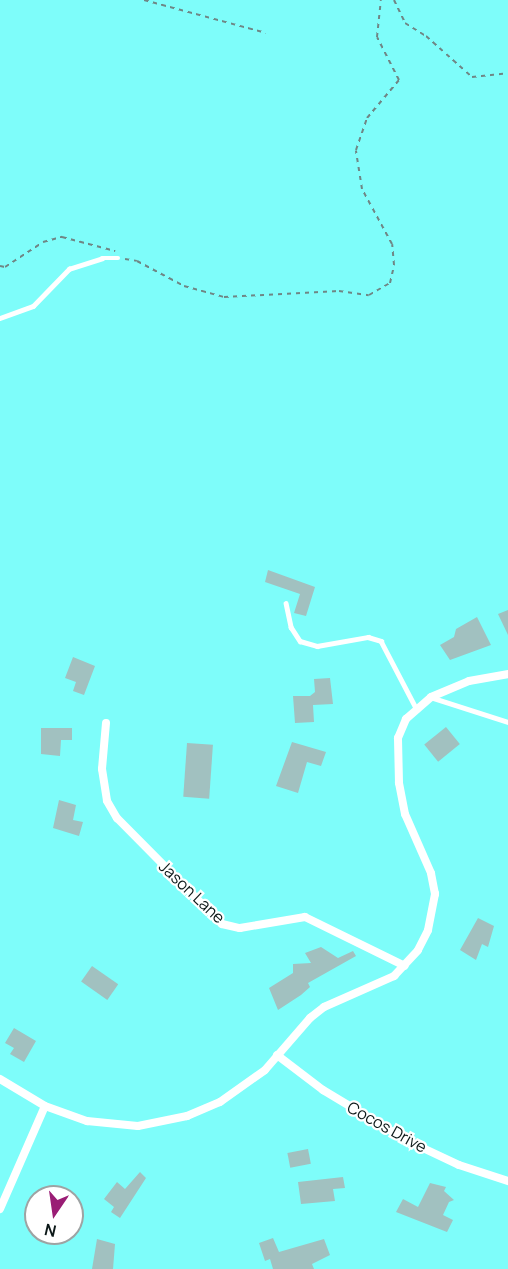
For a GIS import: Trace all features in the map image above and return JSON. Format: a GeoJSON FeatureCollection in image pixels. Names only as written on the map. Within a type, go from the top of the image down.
{"type":"FeatureCollection","features":[{"type":"Feature","properties":{"kind":"street"},"geometry":{"type":"LineString","coordinates":[[0,1079],[45,1106],[87,1121],[138,1126],[187,1116],[220,1102],[265,1070],[324,1007],[345,995],[363,992],[405,966],[428,930],[435,894],[431,873],[405,814],[399,783],[398,738],[406,719],[431,697],[469,681],[508,674]]}},
{"type":"Feature","properties":{"kind":"street","name":"Jason Lane"},"geometry":{"type":"LineString","coordinates":[[106,723],[102,769],[107,801],[117,818],[222,924],[240,928],[305,917],[405,966]]}},
{"type":"Feature","properties":{"kind":"street","name":"Cocos Drive"},"geometry":{"type":"LineString","coordinates":[[277,1055],[323,1090],[408,1141],[459,1165],[508,1181]]}},
{"type":"Feature","properties":{"kind":"street"},"geometry":{"type":"LineString","coordinates":[[0,1209],[45,1106]]}},
{"type":"Feature","properties":{"kind":"lane"},"geometry":{"type":"LineString","coordinates":[[0,318],[33,306],[69,269],[102,258],[118,258]]}},
{"type":"Feature","properties":{"kind":"lane"},"geometry":{"type":"LineString","coordinates":[[286,603],[291,627],[300,641],[317,646],[368,637],[381,641],[417,710]]}},
{"type":"Feature","properties":{"kind":"lane"},"geometry":{"type":"LineString","coordinates":[[431,697],[508,722]]}},
{"type":"Feature","properties":{"kind":"path"},"geometry":{"type":"LineString","coordinates":[[144,0],[266,33]]}},
{"type":"Feature","properties":{"kind":"path"},"geometry":{"type":"LineString","coordinates":[[0,266],[5,267],[43,242],[62,237],[108,246],[118,258],[137,261],[184,286],[224,297],[298,291],[369,295],[390,284],[394,266],[392,244],[362,189],[356,150],[367,117],[399,80],[377,37],[381,0]]}},
{"type":"Feature","properties":{"kind":"path"},"geometry":{"type":"LineString","coordinates":[[394,0],[405,23],[426,36],[472,77],[508,73]]}},
{"type":"Feature","properties":{"kind":"shaded area"},"geometry":{"type":"Polygon","coordinates":[[[0,0],[508,0],[508,1269],[0,1269],[0,0]]]}},
{"type":"Feature","properties":{"kind":"building"},"geometry":{"type":"Polygon","coordinates":[[[268,570],[315,587],[306,616],[294,613],[300,594],[265,582],[268,570]]]}},
{"type":"Feature","properties":{"kind":"building"},"geometry":{"type":"Polygon","coordinates":[[[508,610],[508,635],[498,614],[508,610]]]}},
{"type":"Feature","properties":{"kind":"building"},"geometry":{"type":"Polygon","coordinates":[[[477,617],[491,645],[450,660],[440,645],[454,637],[456,629],[477,617]]]}},
{"type":"Feature","properties":{"kind":"building"},"geometry":{"type":"Polygon","coordinates":[[[73,657],[95,666],[84,695],[73,691],[76,682],[65,678],[73,657]]]}},
{"type":"Feature","properties":{"kind":"building"},"geometry":{"type":"Polygon","coordinates":[[[330,678],[333,704],[313,705],[314,722],[295,723],[293,696],[310,696],[315,692],[314,679],[330,678]]]}},
{"type":"Feature","properties":{"kind":"building"},"geometry":{"type":"Polygon","coordinates":[[[446,727],[460,744],[438,762],[424,745],[446,727]]]}},
{"type":"Feature","properties":{"kind":"building"},"geometry":{"type":"Polygon","coordinates":[[[41,728],[72,728],[72,740],[61,740],[60,756],[41,754],[41,728]]]}},
{"type":"Feature","properties":{"kind":"building"},"geometry":{"type":"Polygon","coordinates":[[[292,742],[326,752],[321,766],[307,762],[298,793],[276,786],[292,742]]]}},
{"type":"Feature","properties":{"kind":"building"},"geometry":{"type":"Polygon","coordinates":[[[187,743],[213,745],[209,799],[183,797],[187,743]]]}},
{"type":"Feature","properties":{"kind":"building"},"geometry":{"type":"Polygon","coordinates":[[[59,800],[76,805],[73,820],[83,822],[79,836],[53,828],[59,800]]]}},
{"type":"Feature","properties":{"kind":"building"},"geometry":{"type":"Polygon","coordinates":[[[478,918],[494,926],[488,947],[482,944],[476,960],[460,950],[478,918]]]}},
{"type":"Feature","properties":{"kind":"building"},"geometry":{"type":"Polygon","coordinates":[[[321,947],[338,958],[353,951],[356,956],[308,983],[310,987],[278,1010],[269,988],[293,973],[293,964],[311,963],[305,953],[321,947]]]}},
{"type":"Feature","properties":{"kind":"building"},"geometry":{"type":"Polygon","coordinates":[[[92,966],[118,984],[107,1000],[81,982],[92,966]]]}},
{"type":"Feature","properties":{"kind":"building"},"geometry":{"type":"Polygon","coordinates":[[[14,1028],[36,1041],[24,1062],[10,1054],[14,1048],[5,1043],[14,1028]]]}},
{"type":"Feature","properties":{"kind":"building"},"geometry":{"type":"Polygon","coordinates":[[[308,1149],[311,1164],[290,1168],[287,1153],[308,1149]]]}},
{"type":"Feature","properties":{"kind":"building"},"geometry":{"type":"Polygon","coordinates":[[[140,1172],[146,1178],[120,1218],[111,1212],[114,1207],[104,1199],[117,1182],[125,1189],[140,1172]]]}},
{"type":"Feature","properties":{"kind":"building"},"geometry":{"type":"Polygon","coordinates":[[[343,1177],[345,1188],[333,1189],[335,1201],[301,1204],[298,1182],[343,1177]]]}},
{"type":"Feature","properties":{"kind":"building"},"geometry":{"type":"Polygon","coordinates":[[[430,1183],[446,1187],[444,1191],[454,1200],[449,1202],[443,1215],[453,1220],[447,1232],[396,1212],[403,1199],[418,1207],[430,1183]]]}},
{"type":"Feature","properties":{"kind":"building"},"geometry":{"type":"Polygon","coordinates":[[[273,1238],[279,1252],[324,1239],[330,1255],[312,1264],[314,1269],[273,1269],[270,1259],[265,1261],[259,1243],[273,1238]]]}},
{"type":"Feature","properties":{"kind":"building"},"geometry":{"type":"Polygon","coordinates":[[[97,1239],[115,1244],[113,1269],[92,1269],[97,1239]]]}}]}
